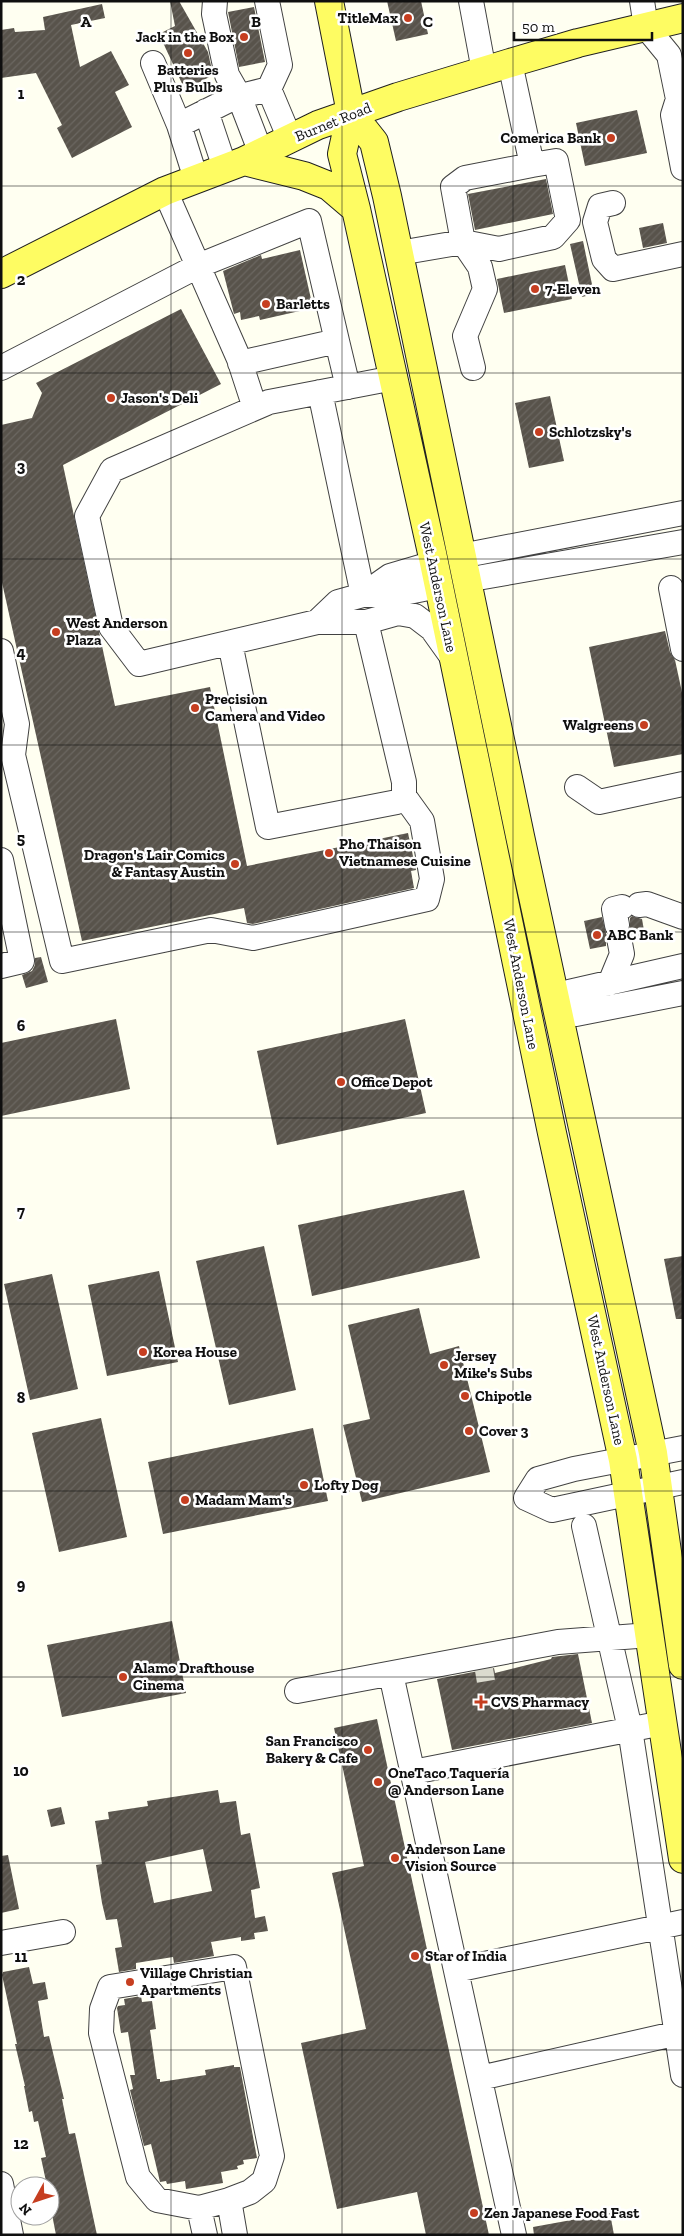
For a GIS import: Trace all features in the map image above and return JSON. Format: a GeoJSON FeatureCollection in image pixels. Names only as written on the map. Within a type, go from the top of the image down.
{"type":"FeatureCollection","features":[{"type":"Feature","properties":{"kind":"main road","name":"West Anderson Lane"},"geometry":{"type":"LineString","coordinates":[[328,1],[351,113],[342,154],[394,378],[552,1133],[623,1460],[683,1859]]}},
{"type":"Feature","properties":{"kind":"main road","name":"Burnet Road"},"geometry":{"type":"LineString","coordinates":[[1,274],[165,191],[243,161],[318,125],[351,113],[578,43],[644,14],[683,18]]}},
{"type":"Feature","properties":{"kind":"main road","name":"West Anderson Lane"},"geometry":{"type":"LineString","coordinates":[[351,113],[374,142],[464,568],[560,1006],[652,1453],[670,1484],[683,1665]]}},
{"type":"Feature","properties":{"kind":"main road"},"geometry":{"type":"LineString","coordinates":[[243,161],[304,176],[329,186],[356,209]]}},
{"type":"Feature","properties":{"kind":"main road"},"geometry":{"type":"LineString","coordinates":[[436,574],[464,568]]}},
{"type":"Feature","properties":{"kind":"main road"},"geometry":{"type":"LineString","coordinates":[[528,1014],[560,1006]]}},
{"type":"Feature","properties":{"kind":"main road"},"geometry":{"type":"LineString","coordinates":[[552,1133],[573,1147],[592,1237],[612,1265]]}},
{"type":"Feature","properties":{"kind":"street"},"geometry":{"type":"LineString","coordinates":[[215,1],[214,14],[227,75],[239,96],[243,161]]}},
{"type":"Feature","properties":{"kind":"street"},"geometry":{"type":"LineString","coordinates":[[267,1],[280,65],[269,89],[290,138]]}},
{"type":"Feature","properties":{"kind":"street"},"geometry":{"type":"LineString","coordinates":[[471,1],[532,165]]}},
{"type":"Feature","properties":{"kind":"street"},"geometry":{"type":"LineString","coordinates":[[644,14],[669,55],[678,100],[673,114],[683,168]]}},
{"type":"Feature","properties":{"kind":"street"},"geometry":{"type":"LineString","coordinates":[[153,64],[179,125],[196,179]]}},
{"type":"Feature","properties":{"kind":"street"},"geometry":{"type":"LineString","coordinates":[[179,125],[239,96],[269,89]]}},
{"type":"Feature","properties":{"kind":"street"},"geometry":{"type":"LineString","coordinates":[[206,112],[243,161]]}},
{"type":"Feature","properties":{"kind":"street"},"geometry":{"type":"LineString","coordinates":[[399,254],[463,242],[499,249],[554,237],[568,220],[556,161],[465,178],[453,187],[463,242],[480,268],[484,289],[465,336],[473,368]]}},
{"type":"Feature","properties":{"kind":"street"},"geometry":{"type":"LineString","coordinates":[[165,191],[240,363],[255,408]]}},
{"type":"Feature","properties":{"kind":"street"},"geometry":{"type":"LineString","coordinates":[[613,203],[600,206],[595,222],[604,259],[613,269],[683,252]]}},
{"type":"Feature","properties":{"kind":"street"},"geometry":{"type":"LineString","coordinates":[[1,368],[198,266],[309,221],[348,387]]}},
{"type":"Feature","properties":{"kind":"street"},"geometry":{"type":"LineString","coordinates":[[240,363],[338,341]]}},
{"type":"Feature","properties":{"kind":"street"},"geometry":{"type":"LineString","coordinates":[[394,378],[269,402],[112,470],[87,516],[111,627],[139,664],[317,622],[366,622],[398,613],[415,616],[432,629],[453,658]]}},
{"type":"Feature","properties":{"kind":"street"},"geometry":{"type":"LineString","coordinates":[[320,392],[363,595]]}},
{"type":"Feature","properties":{"kind":"street"},"geometry":{"type":"LineString","coordinates":[[464,568],[683,513]]}},
{"type":"Feature","properties":{"kind":"street"},"geometry":{"type":"LineString","coordinates":[[464,568],[683,542]]}},
{"type":"Feature","properties":{"kind":"street"},"geometry":{"type":"LineString","coordinates":[[317,622],[338,602],[363,595],[390,576],[436,574]]}},
{"type":"Feature","properties":{"kind":"street"},"geometry":{"type":"LineString","coordinates":[[671,588],[683,649]]}},
{"type":"Feature","properties":{"kind":"street"},"geometry":{"type":"LineString","coordinates":[[1,651],[17,724],[13,755],[62,961],[211,930],[253,938],[427,899],[432,879],[422,821],[404,796],[404,782],[366,622]]}},
{"type":"Feature","properties":{"kind":"street"},"geometry":{"type":"LineString","coordinates":[[230,643],[268,827],[397,802],[404,796]]}},
{"type":"Feature","properties":{"kind":"street"},"geometry":{"type":"LineString","coordinates":[[578,787],[599,802],[683,784]]}},
{"type":"Feature","properties":{"kind":"street"},"geometry":{"type":"LineString","coordinates":[[1,860],[22,961],[1,966]]}},
{"type":"Feature","properties":{"kind":"street"},"geometry":{"type":"LineString","coordinates":[[610,983],[622,954],[624,919],[647,904],[683,917]]}},
{"type":"Feature","properties":{"kind":"street"},"geometry":{"type":"LineString","coordinates":[[683,966],[569,992],[560,1006],[576,1014],[683,993]]}},
{"type":"Feature","properties":{"kind":"street"},"geometry":{"type":"LineString","coordinates":[[670,1484],[552,1510],[526,1498],[538,1479],[574,1469],[683,1448]]}},
{"type":"Feature","properties":{"kind":"street"},"geometry":{"type":"LineString","coordinates":[[584,1526],[630,1729],[671,1924],[683,2075]]}},
{"type":"Feature","properties":{"kind":"street"},"geometry":{"type":"LineString","coordinates":[[475,1667],[551,1643],[650,1635]]}},
{"type":"Feature","properties":{"kind":"street"},"geometry":{"type":"LineString","coordinates":[[297,1691],[391,1674],[475,1667],[534,1657],[551,1643]]}},
{"type":"Feature","properties":{"kind":"street"},"geometry":{"type":"LineString","coordinates":[[391,1674],[514,2235]]}},
{"type":"Feature","properties":{"kind":"street"},"geometry":{"type":"LineString","coordinates":[[413,1772],[663,1723]]}},
{"type":"Feature","properties":{"kind":"street"},"geometry":{"type":"LineString","coordinates":[[456,1970],[671,1924]]}},
{"type":"Feature","properties":{"kind":"street"},"geometry":{"type":"LineString","coordinates":[[1,1944],[63,1932]]}},
{"type":"Feature","properties":{"kind":"street"},"geometry":{"type":"LineString","coordinates":[[234,1967],[272,2156],[264,2181],[250,2192],[229,2200],[199,2208],[156,2200],[138,2177],[101,2033],[102,2009],[110,1987],[234,1967]]}},
{"type":"Feature","properties":{"kind":"street"},"geometry":{"type":"LineString","coordinates":[[480,2078],[680,2033]]}},
{"type":"Feature","properties":{"kind":"street"},"geometry":{"type":"LineString","coordinates":[[2,2187],[11,2235]]}},
{"type":"Feature","properties":{"kind":"street"},"geometry":{"type":"LineString","coordinates":[[229,2200],[235,2235]]}},
{"type":"Feature","properties":{"kind":"street"},"geometry":{"type":"LineString","coordinates":[[199,2208],[205,2235]]}},
{"type":"Feature","properties":{"kind":"building","name":"Batteries Plus Bulbs"},"geometry":{"type":"Polygon","coordinates":[[[170,1],[179,1],[208,52],[213,75],[185,90],[159,34],[175,26],[170,1]]]}},
{"type":"Feature","properties":{"kind":"building","name":"TitleMax"},"geometry":{"type":"Polygon","coordinates":[[[387,1],[421,1],[428,34],[396,41],[387,1]]]}},
{"type":"Feature","properties":{"kind":"building"},"geometry":{"type":"Polygon","coordinates":[[[102,4],[105,18],[71,25],[80,67],[111,51],[129,85],[115,92],[132,127],[72,158],[57,128],[62,125],[36,73],[1,78],[1,30],[14,28],[15,32],[45,30],[43,17],[102,4]]]}},
{"type":"Feature","properties":{"kind":"building","name":"Jack in the Box"},"geometry":{"type":"Polygon","coordinates":[[[254,7],[265,62],[239,67],[228,12],[254,7]]]}},
{"type":"Feature","properties":{"kind":"building","name":"Comerica Bank"},"geometry":{"type":"Polygon","coordinates":[[[637,110],[647,153],[585,166],[576,123],[637,110]]]}},
{"type":"Feature","properties":{"kind":"building"},"geometry":{"type":"Polygon","coordinates":[[[546,179],[553,214],[475,230],[468,194],[546,179]]]}},
{"type":"Feature","properties":{"kind":"building"},"geometry":{"type":"Polygon","coordinates":[[[663,223],[667,243],[643,248],[639,228],[663,223]]]}},
{"type":"Feature","properties":{"kind":"building"},"geometry":{"type":"Polygon","coordinates":[[[583,241],[594,294],[582,297],[570,244],[583,241]]]}},
{"type":"Feature","properties":{"kind":"building"},"geometry":{"type":"Polygon","coordinates":[[[300,250],[313,308],[260,320],[259,316],[241,320],[240,312],[234,314],[223,271],[261,255],[262,259],[300,250]]]}},
{"type":"Feature","properties":{"kind":"building","name":"7-Eleven"},"geometry":{"type":"Polygon","coordinates":[[[565,265],[572,299],[504,313],[497,279],[565,265]]]}},
{"type":"Feature","properties":{"kind":"building","name":"West Anderson Plaza"},"geometry":{"type":"Polygon","coordinates":[[[181,309],[221,384],[63,465],[115,706],[210,687],[247,866],[408,833],[416,870],[411,871],[414,888],[253,924],[247,923],[244,908],[82,941],[1,578],[1,425],[32,418],[42,393],[36,383],[181,309]]]}},
{"type":"Feature","properties":{"kind":"building","name":"Schlotzsky's"},"geometry":{"type":"Polygon","coordinates":[[[550,396],[564,461],[529,468],[515,403],[550,396]]]}},
{"type":"Feature","properties":{"kind":"building","name":"Walgreens"},"geometry":{"type":"Polygon","coordinates":[[[665,631],[670,652],[675,660],[683,697],[683,754],[614,767],[589,647],[665,631]]]}},
{"type":"Feature","properties":{"kind":"building"},"geometry":{"type":"Polygon","coordinates":[[[632,916],[642,919],[645,936],[633,938],[630,930],[630,918],[632,916]]]}},
{"type":"Feature","properties":{"kind":"building"},"geometry":{"type":"Polygon","coordinates":[[[602,917],[606,933],[606,946],[590,949],[584,921],[602,917]]]}},
{"type":"Feature","properties":{"kind":"building"},"geometry":{"type":"Polygon","coordinates":[[[41,957],[48,982],[26,988],[22,975],[32,971],[35,965],[35,958],[41,957]]]}},
{"type":"Feature","properties":{"kind":"building"},"geometry":{"type":"Polygon","coordinates":[[[116,1019],[130,1089],[1,1116],[1,1043],[116,1019]]]}},
{"type":"Feature","properties":{"kind":"building","name":"Office Depot"},"geometry":{"type":"Polygon","coordinates":[[[405,1019],[426,1113],[277,1145],[257,1051],[405,1019]]]}},
{"type":"Feature","properties":{"kind":"building"},"geometry":{"type":"Polygon","coordinates":[[[464,1190],[480,1258],[312,1296],[298,1225],[464,1190]]]}},
{"type":"Feature","properties":{"kind":"building"},"geometry":{"type":"Polygon","coordinates":[[[264,1246],[296,1390],[229,1405],[196,1261],[264,1246]]]}},
{"type":"Feature","properties":{"kind":"building"},"geometry":{"type":"Polygon","coordinates":[[[683,1256],[683,1319],[676,1319],[664,1259],[683,1256]]]}},
{"type":"Feature","properties":{"kind":"building"},"geometry":{"type":"Polygon","coordinates":[[[159,1271],[178,1362],[107,1376],[88,1285],[159,1271]]]}},
{"type":"Feature","properties":{"kind":"building"},"geometry":{"type":"Polygon","coordinates":[[[52,1274],[78,1389],[30,1400],[4,1284],[52,1274]]]}},
{"type":"Feature","properties":{"kind":"building"},"geometry":{"type":"Polygon","coordinates":[[[419,1308],[430,1354],[459,1346],[490,1472],[362,1502],[343,1425],[370,1419],[348,1325],[419,1308]]]}},
{"type":"Feature","properties":{"kind":"building"},"geometry":{"type":"Polygon","coordinates":[[[101,1418],[127,1537],[59,1552],[32,1433],[101,1418]]]}},
{"type":"Feature","properties":{"kind":"building"},"geometry":{"type":"Polygon","coordinates":[[[313,1428],[328,1501],[163,1534],[148,1462],[313,1428]]]}},
{"type":"Feature","properties":{"kind":"building"},"geometry":{"type":"Polygon","coordinates":[[[172,1621],[186,1693],[62,1717],[47,1645],[172,1621]]]}},
{"type":"Feature","properties":{"kind":"building","name":"CVS Pharmacy"},"geometry":{"type":"Polygon","coordinates":[[[578,1654],[592,1723],[452,1750],[437,1679],[494,1668],[495,1673],[551,1659],[552,1657],[578,1654]]]}},
{"type":"Feature","properties":{"kind":"building"},"geometry":{"type":"Polygon","coordinates":[[[377,1719],[489,2235],[426,2235],[417,2192],[337,2209],[301,2043],[366,2029],[332,1873],[364,1866],[334,1728],[377,1719]]]}},
{"type":"Feature","properties":{"kind":"building"},"geometry":{"type":"Polygon","coordinates":[[[218,1790],[220,1803],[236,1801],[241,1835],[250,1833],[260,1888],[251,1890],[255,1918],[265,1916],[268,1931],[254,1933],[255,1939],[241,1941],[241,1937],[211,1942],[214,1956],[174,1963],[173,1957],[136,1963],[136,1969],[119,1972],[115,1948],[122,1947],[117,1919],[106,1920],[102,1903],[96,1865],[102,1864],[95,1821],[109,1819],[108,1812],[148,1806],[147,1801],[218,1790]],[[203,1849],[145,1862],[154,1903],[212,1891],[203,1849]]]}},
{"type":"Feature","properties":{"kind":"building"},"geometry":{"type":"Polygon","coordinates":[[[61,1807],[65,1824],[51,1827],[47,1810],[61,1807]]]}},
{"type":"Feature","properties":{"kind":"building"},"geometry":{"type":"Polygon","coordinates":[[[8,1855],[19,1909],[1,1913],[1,1856],[8,1855]]]}},
{"type":"Feature","properties":{"kind":"building"},"geometry":{"type":"Polygon","coordinates":[[[29,1967],[33,1984],[45,1982],[48,1999],[38,2001],[44,2037],[49,2036],[64,2099],[62,2099],[69,2134],[75,2133],[97,2235],[56,2235],[54,2226],[60,2226],[60,2176],[45,2176],[41,2158],[46,2157],[38,2121],[34,2122],[32,2111],[29,2112],[2,1975],[3,1972],[29,1967]]]}},
{"type":"Feature","properties":{"kind":"building"},"geometry":{"type":"Polygon","coordinates":[[[141,1996],[142,2002],[152,2001],[156,2029],[150,2030],[157,2079],[160,2079],[160,2082],[206,2075],[205,2070],[234,2065],[234,2067],[240,2067],[257,2158],[243,2160],[244,2164],[237,2166],[238,2169],[221,2172],[223,2183],[186,2189],[185,2181],[167,2184],[166,2181],[160,2182],[151,2144],[144,2146],[130,2090],[133,2089],[130,2075],[135,2075],[128,2032],[121,2033],[117,2008],[118,2006],[125,2005],[124,1999],[141,1996]]]}},
{"type":"Feature","properties":{"kind":"building"},"geometry":{"type":"Polygon","coordinates":[[[610,2213],[614,2235],[534,2235],[533,2227],[610,2213]]]}},
{"type":"Feature","properties":{"kind":"tunnel"},"geometry":{"type":"LineString","coordinates":[[475,1671],[493,1668]]}},
{"type":"Feature","properties":{"kind":"place","name":"TitleMax"},"geometry":{"type":"Point","coordinates":[408,18]}},
{"type":"Feature","properties":{"kind":"place","name":"Jack in the Box"},"geometry":{"type":"Point","coordinates":[244,37]}},
{"type":"Feature","properties":{"kind":"place","name":"Batteries Plus Bulbs"},"geometry":{"type":"Point","coordinates":[188,53]}},
{"type":"Feature","properties":{"kind":"place","name":"Comerica Bank"},"geometry":{"type":"Point","coordinates":[611,138]}},
{"type":"Feature","properties":{"kind":"place","name":"7-Eleven"},"geometry":{"type":"Point","coordinates":[535,289]}},
{"type":"Feature","properties":{"kind":"place","name":"Barletts"},"geometry":{"type":"Point","coordinates":[266,304]}},
{"type":"Feature","properties":{"kind":"place","name":"Jason's Deli"},"geometry":{"type":"Point","coordinates":[111,398]}},
{"type":"Feature","properties":{"kind":"place","name":"Schlotzsky's"},"geometry":{"type":"Point","coordinates":[539,432]}},
{"type":"Feature","properties":{"kind":"place","name":"West Anderson Plaza"},"geometry":{"type":"Point","coordinates":[56,632]}},
{"type":"Feature","properties":{"kind":"place","name":"Precision Camera and Video"},"geometry":{"type":"Point","coordinates":[195,708]}},
{"type":"Feature","properties":{"kind":"place","name":"Walgreens"},"geometry":{"type":"Point","coordinates":[644,725]}},
{"type":"Feature","properties":{"kind":"place","name":"Pho Thaison Vietnamese Cuisine"},"geometry":{"type":"Point","coordinates":[329,853]}},
{"type":"Feature","properties":{"kind":"place","name":"Dragon's Lair Comics & Fantasy Austin"},"geometry":{"type":"Point","coordinates":[235,864]}},
{"type":"Feature","properties":{"kind":"place","name":"ABC Bank"},"geometry":{"type":"Point","coordinates":[597,935]}},
{"type":"Feature","properties":{"kind":"place","name":"Office Depot"},"geometry":{"type":"Point","coordinates":[341,1082]}},
{"type":"Feature","properties":{"kind":"place","name":"Korea House"},"geometry":{"type":"Point","coordinates":[143,1352]}},
{"type":"Feature","properties":{"kind":"place","name":"Jersey Mike's Subs"},"geometry":{"type":"Point","coordinates":[444,1365]}},
{"type":"Feature","properties":{"kind":"place","name":"Chipotle"},"geometry":{"type":"Point","coordinates":[465,1396]}},
{"type":"Feature","properties":{"kind":"place","name":"Cover 3"},"geometry":{"type":"Point","coordinates":[469,1431]}},
{"type":"Feature","properties":{"kind":"place","name":"Lofty Dog"},"geometry":{"type":"Point","coordinates":[304,1485]}},
{"type":"Feature","properties":{"kind":"place","name":"Madam Mam's"},"geometry":{"type":"Point","coordinates":[185,1500]}},
{"type":"Feature","properties":{"kind":"place","name":"Alamo Drafthouse Cinema"},"geometry":{"type":"Point","coordinates":[123,1677]}},
{"type":"Feature","properties":{"kind":"place","name":"CVS Pharmacy"},"geometry":{"type":"Point","coordinates":[481,1702]}},
{"type":"Feature","properties":{"kind":"place","name":"San Francisco Bakery & Cafe"},"geometry":{"type":"Point","coordinates":[368,1750]}},
{"type":"Feature","properties":{"kind":"place","name":"OneTaco Taquería @ Anderson Lane"},"geometry":{"type":"Point","coordinates":[378,1782]}},
{"type":"Feature","properties":{"kind":"place","name":"Anderson Lane Vision Source"},"geometry":{"type":"Point","coordinates":[395,1858]}},
{"type":"Feature","properties":{"kind":"place","name":"Star of India"},"geometry":{"type":"Point","coordinates":[415,1956]}},
{"type":"Feature","properties":{"kind":"place","name":"Village Christian Apartments"},"geometry":{"type":"Point","coordinates":[130,1982]}},
{"type":"Feature","properties":{"kind":"place","name":"Zen Japanese Food Fast"},"geometry":{"type":"Point","coordinates":[474,2213]}}]}
